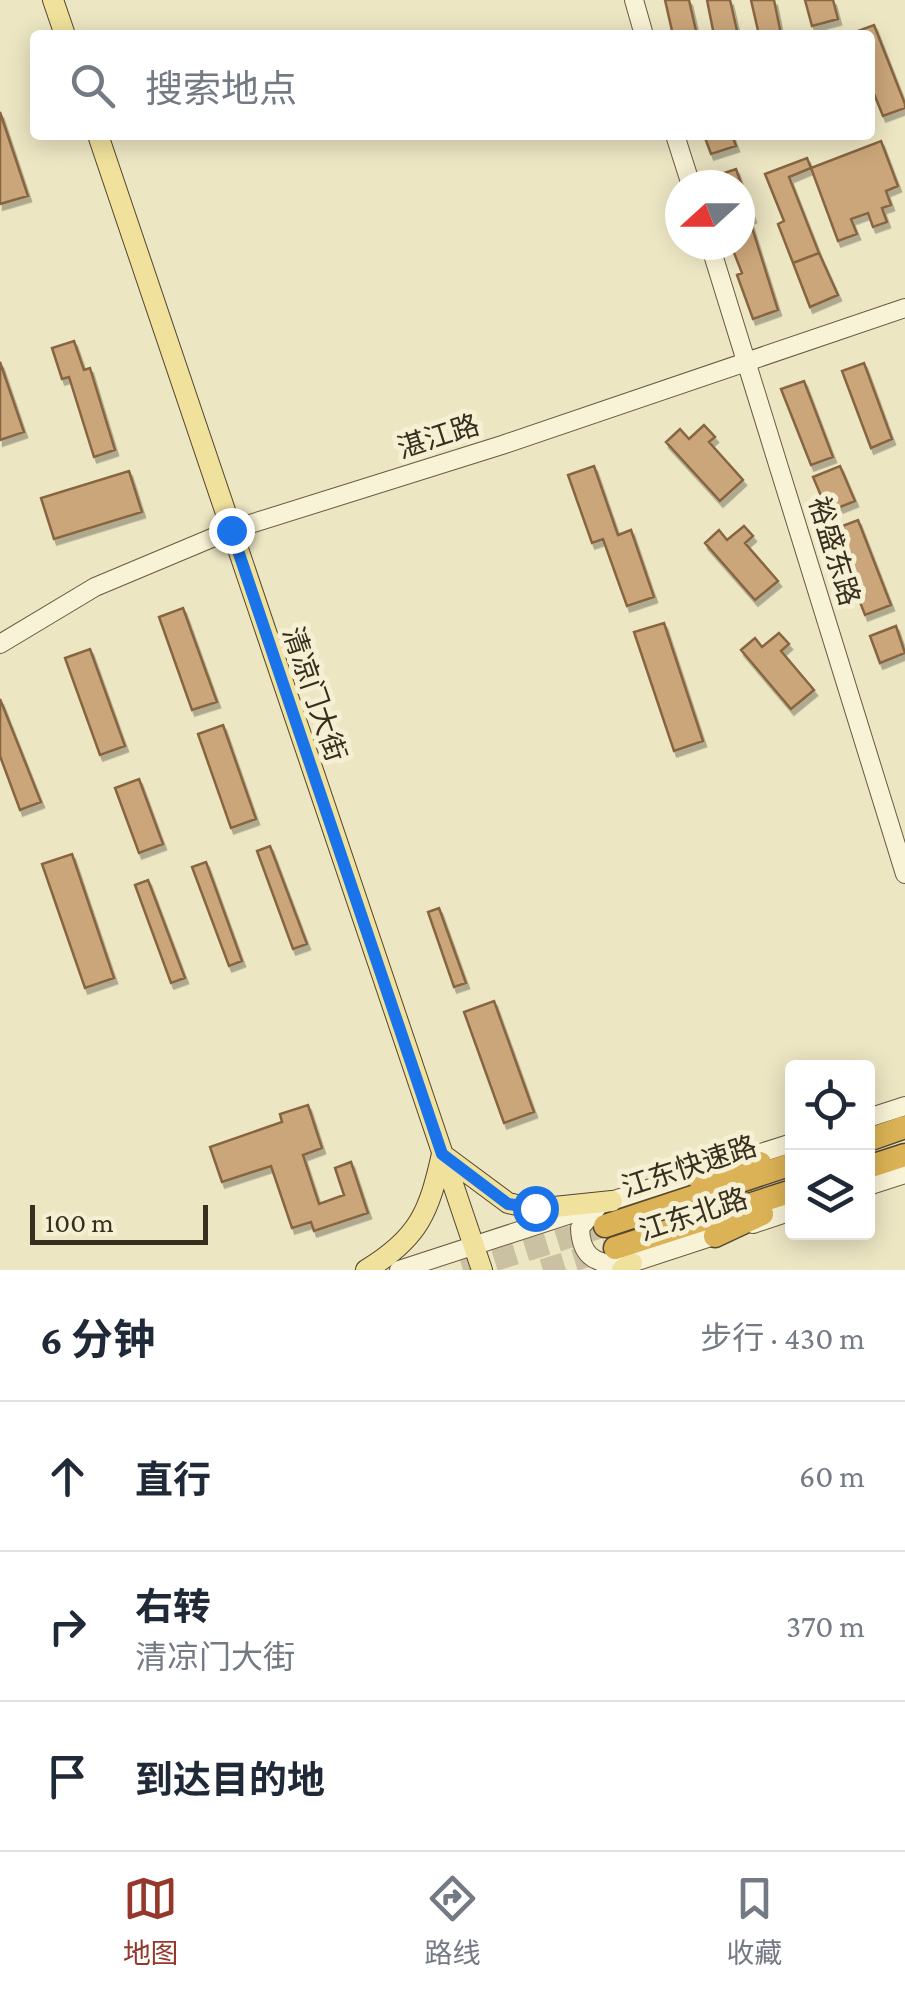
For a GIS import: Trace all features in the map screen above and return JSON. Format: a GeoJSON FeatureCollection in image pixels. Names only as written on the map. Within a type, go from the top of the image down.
{"type":"FeatureCollection","features":[{"type":"Feature","properties":{"kind":"highway"},"geometry":{"type":"LineString","coordinates":[[875,1134],[901,1111]]}},
{"type":"Feature","properties":{"kind":"highway"},"geometry":{"type":"LineString","coordinates":[[875,1165],[905,1155]]}},
{"type":"Feature","properties":{"kind":"highway"},"geometry":{"type":"LineString","coordinates":[[694,1174],[785,1162]]}},
{"type":"Feature","properties":{"kind":"highway","name":"江东快速路"},"geometry":{"type":"LineString","coordinates":[[606,1211],[785,1163]]}},
{"type":"Feature","properties":{"kind":"highway","name":"江东快速路"},"geometry":{"type":"LineString","coordinates":[[620,1263],[785,1194]]}},
{"type":"Feature","properties":{"kind":"highway"},"geometry":{"type":"LineString","coordinates":[[716,1236],[785,1202]]}},
{"type":"Feature","properties":{"kind":"main road"},"geometry":{"type":"LineString","coordinates":[[53,0],[63,30]]}},
{"type":"Feature","properties":{"kind":"main road"},"geometry":{"type":"LineString","coordinates":[[634,0],[643,30]]}},
{"type":"Feature","properties":{"kind":"main road","name":"清凉门大街"},"geometry":{"type":"LineString","coordinates":[[100,140],[482,1270]]}},
{"type":"Feature","properties":{"kind":"main road"},"geometry":{"type":"LineString","coordinates":[[676,140],[686,170]]}},
{"type":"Feature","properties":{"kind":"main road","name":"裕盛东路"},"geometry":{"type":"LineString","coordinates":[[715,260],[905,874]]}},
{"type":"Feature","properties":{"kind":"main road","name":"湛江路"},"geometry":{"type":"LineString","coordinates":[[0,644],[95,587],[231,530],[502,445],[905,308]]}},
{"type":"Feature","properties":{"kind":"main road"},"geometry":{"type":"LineString","coordinates":[[875,1117],[901,1111]]}},
{"type":"Feature","properties":{"kind":"main road","name":"江东北路"},"geometry":{"type":"LineString","coordinates":[[401,1270],[474,1245],[606,1211],[694,1174],[785,1144]]}},
{"type":"Feature","properties":{"kind":"main road"},"geometry":{"type":"LineString","coordinates":[[366,1270],[420,1225],[430,1205],[442,1154],[508,1204],[606,1211]]}},
{"type":"Feature","properties":{"kind":"main road"},"geometry":{"type":"LineString","coordinates":[[875,1184],[905,1174]]}},
{"type":"Feature","properties":{"kind":"main road"},"geometry":{"type":"LineString","coordinates":[[606,1211],[580,1228],[584,1250],[593,1261],[620,1263]]}},
{"type":"Feature","properties":{"kind":"main road","name":"江东北路"},"geometry":{"type":"LineString","coordinates":[[620,1263],[785,1213]]}},
{"type":"Feature","properties":{"kind":"main road"},"geometry":{"type":"LineString","coordinates":[[401,1270],[426,1270]]}},
{"type":"Feature","properties":{"kind":"building"},"geometry":{"type":"Polygon","coordinates":[[[665,0],[689,0],[696,30],[672,30],[665,0]]]}},
{"type":"Feature","properties":{"kind":"building"},"geometry":{"type":"Polygon","coordinates":[[[707,0],[730,0],[737,30],[713,30],[707,0]]]}},
{"type":"Feature","properties":{"kind":"building"},"geometry":{"type":"Polygon","coordinates":[[[751,0],[774,0],[780,30],[758,30],[751,0]]]}},
{"type":"Feature","properties":{"kind":"building"},"geometry":{"type":"Polygon","coordinates":[[[805,0],[833,0],[838,19],[812,26],[805,0]]]}},
{"type":"Feature","properties":{"kind":"building"},"geometry":{"type":"Polygon","coordinates":[[[874,25],[905,108],[883,116],[875,96],[875,30],[861,30],[874,25]]]}},
{"type":"Feature","properties":{"kind":"building"},"geometry":{"type":"Polygon","coordinates":[[[0,112],[28,196],[0,204],[0,112]]]}},
{"type":"Feature","properties":{"kind":"building"},"geometry":{"type":"Polygon","coordinates":[[[706,140],[734,140],[736,146],[711,154],[706,140]]]}},
{"type":"Feature","properties":{"kind":"building"},"geometry":{"type":"Polygon","coordinates":[[[881,141],[898,186],[886,191],[891,205],[882,208],[887,222],[873,227],[868,213],[851,219],[857,234],[838,241],[811,168],[881,141]]]}},
{"type":"Feature","properties":{"kind":"building"},"geometry":{"type":"Polygon","coordinates":[[[807,158],[811,168],[789,177],[819,253],[793,263],[778,224],[784,221],[765,174],[807,158]]]}},
{"type":"Feature","properties":{"kind":"building"},"geometry":{"type":"Polygon","coordinates":[[[755,237],[778,310],[753,319],[737,275],[742,273],[737,260],[755,260],[755,237]]]}},
{"type":"Feature","properties":{"kind":"building"},"geometry":{"type":"Polygon","coordinates":[[[819,253],[838,295],[810,307],[793,263],[819,253]]]}},
{"type":"Feature","properties":{"kind":"building"},"geometry":{"type":"Polygon","coordinates":[[[74,341],[84,370],[90,368],[115,450],[94,457],[69,377],[62,379],[52,348],[74,341]]]}},
{"type":"Feature","properties":{"kind":"building"},"geometry":{"type":"Polygon","coordinates":[[[0,362],[24,432],[0,440],[0,362]]]}},
{"type":"Feature","properties":{"kind":"building"},"geometry":{"type":"Polygon","coordinates":[[[864,363],[892,439],[871,448],[842,371],[864,363]]]}},
{"type":"Feature","properties":{"kind":"building"},"geometry":{"type":"Polygon","coordinates":[[[804,381],[833,457],[811,465],[781,389],[804,381]]]}},
{"type":"Feature","properties":{"kind":"building"},"geometry":{"type":"Polygon","coordinates":[[[704,425],[715,437],[709,442],[743,480],[720,501],[666,442],[680,429],[689,439],[704,425]]]}},
{"type":"Feature","properties":{"kind":"building"},"geometry":{"type":"Polygon","coordinates":[[[594,466],[618,535],[631,530],[654,597],[627,606],[603,539],[592,543],[568,475],[594,466]]]}},
{"type":"Feature","properties":{"kind":"building"},"geometry":{"type":"Polygon","coordinates":[[[840,466],[855,501],[828,512],[813,477],[840,466]]]}},
{"type":"Feature","properties":{"kind":"building"},"geometry":{"type":"Polygon","coordinates":[[[129,471],[142,512],[54,539],[41,498],[129,471]]]}},
{"type":"Feature","properties":{"kind":"building"},"geometry":{"type":"Polygon","coordinates":[[[858,520],[891,605],[865,615],[832,530],[858,520]]]}},
{"type":"Feature","properties":{"kind":"building"},"geometry":{"type":"Polygon","coordinates":[[[744,526],[753,536],[745,543],[778,581],[755,600],[705,543],[719,530],[727,540],[744,526]]]}},
{"type":"Feature","properties":{"kind":"building"},"geometry":{"type":"Polygon","coordinates":[[[183,608],[217,702],[192,710],[159,617],[183,608]]]}},
{"type":"Feature","properties":{"kind":"building"},"geometry":{"type":"Polygon","coordinates":[[[664,623],[703,741],[674,751],[634,632],[664,623]]]}},
{"type":"Feature","properties":{"kind":"building"},"geometry":{"type":"Polygon","coordinates":[[[896,626],[905,653],[880,663],[870,636],[896,626]]]}},
{"type":"Feature","properties":{"kind":"building"},"geometry":{"type":"Polygon","coordinates":[[[779,633],[789,644],[781,651],[814,690],[791,709],[741,650],[755,638],[762,647],[779,633]]]}},
{"type":"Feature","properties":{"kind":"building"},"geometry":{"type":"Polygon","coordinates":[[[90,649],[125,746],[100,755],[65,658],[90,649]]]}},
{"type":"Feature","properties":{"kind":"building"},"geometry":{"type":"Polygon","coordinates":[[[0,699],[41,802],[20,810],[0,756],[0,699]]]}},
{"type":"Feature","properties":{"kind":"building"},"geometry":{"type":"Polygon","coordinates":[[[223,725],[256,819],[231,828],[198,734],[223,725]]]}},
{"type":"Feature","properties":{"kind":"building"},"geometry":{"type":"Polygon","coordinates":[[[139,779],[163,844],[139,853],[115,788],[139,779]]]}},
{"type":"Feature","properties":{"kind":"building"},"geometry":{"type":"Polygon","coordinates":[[[270,846],[307,944],[293,949],[257,851],[270,846]]]}},
{"type":"Feature","properties":{"kind":"building"},"geometry":{"type":"Polygon","coordinates":[[[72,854],[114,978],[85,988],[42,864],[72,854]]]}},
{"type":"Feature","properties":{"kind":"building"},"geometry":{"type":"Polygon","coordinates":[[[206,862],[242,961],[229,966],[192,867],[206,862]]]}},
{"type":"Feature","properties":{"kind":"building"},"geometry":{"type":"Polygon","coordinates":[[[148,880],[185,978],[171,983],[135,885],[148,880]]]}},
{"type":"Feature","properties":{"kind":"building"},"geometry":{"type":"Polygon","coordinates":[[[439,908],[466,983],[454,987],[428,912],[439,908]]]}},
{"type":"Feature","properties":{"kind":"building"},"geometry":{"type":"Polygon","coordinates":[[[494,1001],[534,1112],[504,1123],[464,1012],[494,1001]]]}},
{"type":"Feature","properties":{"kind":"building"},"geometry":{"type":"Polygon","coordinates":[[[308,1105],[322,1148],[303,1155],[319,1204],[344,1195],[335,1168],[351,1162],[368,1213],[314,1231],[311,1222],[292,1228],[271,1166],[222,1182],[210,1147],[282,1122],[280,1114],[308,1105]]]}},
{"type":"Feature","properties":{"kind":"tunnel"},"geometry":{"type":"LineString","coordinates":[[463,1270],[605,1226]]}},
{"type":"Feature","properties":{"kind":"tunnel"},"geometry":{"type":"LineString","coordinates":[[543,1270],[607,1250]]}},
{"type":"Feature","properties":{"kind":"route"},"geometry":{"type":"LineString","coordinates":[[231,530],[442,1154],[508,1204],[535,1208]]}}]}
